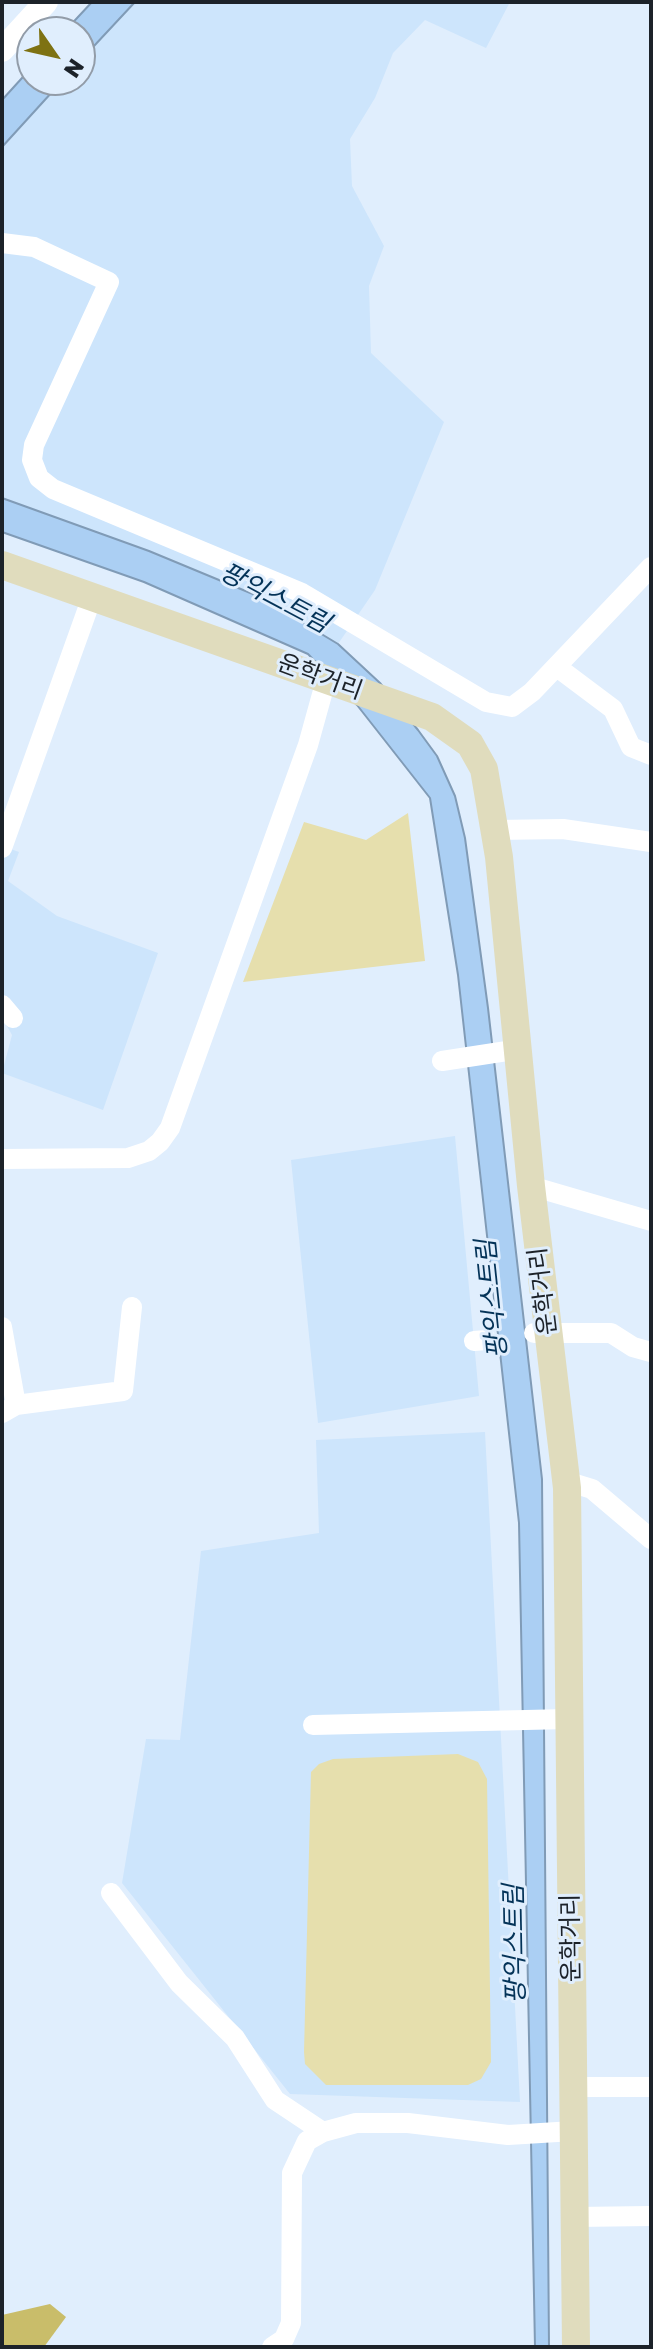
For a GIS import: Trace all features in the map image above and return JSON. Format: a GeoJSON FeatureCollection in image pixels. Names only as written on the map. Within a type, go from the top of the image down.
{"type":"FeatureCollection","features":[{"type":"Feature","properties":{"kind":"main road","name":"운학거리"},"geometry":{"type":"LineString","coordinates":[[2,565],[432,717],[470,744],[484,769],[495,830],[511,1051],[531,1186],[541,1333],[566,1481],[558,1719],[573,2087],[564,2132],[575,2217],[576,2347]]}},
{"type":"Feature","properties":{"kind":"street"},"geometry":{"type":"LineString","coordinates":[[2,50],[46,2]]}},
{"type":"Feature","properties":{"kind":"street"},"geometry":{"type":"LineString","coordinates":[[2,243],[34,247],[109,282],[34,445],[32,460],[39,478],[53,489],[302,593],[486,702],[512,707],[557,667],[651,567]]}},
{"type":"Feature","properties":{"kind":"street"},"geometry":{"type":"LineString","coordinates":[[2,848],[92,597]]}},
{"type":"Feature","properties":{"kind":"street"},"geometry":{"type":"LineString","coordinates":[[557,667],[613,709],[631,747],[651,755]]}},
{"type":"Feature","properties":{"kind":"street"},"geometry":{"type":"LineString","coordinates":[[2,1159],[128,1158],[149,1151],[170,1128],[331,681]]}},
{"type":"Feature","properties":{"kind":"street"},"geometry":{"type":"LineString","coordinates":[[495,830],[563,829],[651,842]]}},
{"type":"Feature","properties":{"kind":"street"},"geometry":{"type":"LineString","coordinates":[[449,1060],[511,1051]]}},
{"type":"Feature","properties":{"kind":"street"},"geometry":{"type":"LineString","coordinates":[[531,1186],[651,1221]]}},
{"type":"Feature","properties":{"kind":"street"},"geometry":{"type":"LineString","coordinates":[[2,1327],[9,1409],[123,1391],[132,1307]]}},
{"type":"Feature","properties":{"kind":"street"},"geometry":{"type":"LineString","coordinates":[[541,1333],[611,1333],[633,1347],[651,1352]]}},
{"type":"Feature","properties":{"kind":"street"},"geometry":{"type":"LineString","coordinates":[[566,1481],[592,1489],[651,1539]]}},
{"type":"Feature","properties":{"kind":"street"},"geometry":{"type":"LineString","coordinates":[[313,1725],[558,1719]]}},
{"type":"Feature","properties":{"kind":"street"},"geometry":{"type":"LineString","coordinates":[[111,1893],[179,1983],[235,2038],[275,2100],[323,2132]]}},
{"type":"Feature","properties":{"kind":"street"},"geometry":{"type":"LineString","coordinates":[[573,2087],[651,2087]]}},
{"type":"Feature","properties":{"kind":"street"},"geometry":{"type":"LineString","coordinates":[[272,2347],[284,2339],[291,2323],[292,2173],[307,2141],[323,2132],[356,2123],[408,2123],[527,2135],[564,2132]]}},
{"type":"Feature","properties":{"kind":"street"},"geometry":{"type":"LineString","coordinates":[[575,2217],[651,2216]]}},
{"type":"Feature","properties":{"kind":"shaded area"},"geometry":{"type":"Polygon","coordinates":[[[92,2],[135,2],[96,44],[96,16],[79,16],[92,2]]]}},
{"type":"Feature","properties":{"kind":"shaded area"},"geometry":{"type":"Polygon","coordinates":[[[135,2],[510,2],[486,48],[425,20],[393,53],[375,98],[350,139],[352,186],[384,246],[369,286],[371,353],[444,422],[375,590],[338,644],[260,597],[149,551],[2,498],[2,147],[48,96],[96,96],[96,44],[135,2]]]}},
{"type":"Feature","properties":{"kind":"shaded area"},"geometry":{"type":"Polygon","coordinates":[[[16,85],[16,96],[48,96],[2,147],[2,100],[16,85]]]}},
{"type":"Feature","properties":{"kind":"shaded area"},"geometry":{"type":"Polygon","coordinates":[[[2,498],[149,551],[260,597],[338,644],[380,683],[418,730],[437,756],[455,796],[465,838],[488,1008],[542,1479],[549,2347],[535,2347],[519,1523],[458,975],[430,798],[357,705],[308,654],[144,582],[2,532],[2,498]]]}},
{"type":"Feature","properties":{"kind":"shaded area"},"geometry":{"type":"Polygon","coordinates":[[[408,813],[425,961],[243,982],[304,822],[366,840],[408,813]]]}},
{"type":"Feature","properties":{"kind":"shaded area"},"geometry":{"type":"Polygon","coordinates":[[[2,846],[19,852],[8,881],[57,916],[158,953],[103,1110],[2,1073],[12,1035],[2,1017],[2,846]]]}},
{"type":"Feature","properties":{"kind":"shaded area"},"geometry":{"type":"Polygon","coordinates":[[[455,1136],[479,1396],[318,1423],[291,1160],[455,1136]]]}},
{"type":"Feature","properties":{"kind":"shaded area"},"geometry":{"type":"Polygon","coordinates":[[[485,1432],[520,2102],[290,2094],[122,1883],[146,1739],[180,1740],[201,1551],[319,1533],[316,1440],[485,1432]]]}},
{"type":"Feature","properties":{"kind":"shaded area"},"geometry":{"type":"Polygon","coordinates":[[[458,1754],[478,1762],[487,1779],[491,2062],[481,2079],[468,2085],[326,2085],[305,2064],[304,2052],[311,1772],[319,1764],[333,1759],[458,1754]]]}},
{"type":"Feature","properties":{"kind":"shaded area"},"geometry":{"type":"Polygon","coordinates":[[[50,2304],[66,2317],[44,2347],[2,2347],[2,2315],[50,2304]]]}},
{"type":"Feature","properties":{"kind":"water label","name":"팡익스트림"},"geometry":{"type":"Point","coordinates":[275,598]}},
{"type":"Feature","properties":{"kind":"water label","name":"팡익스트림"},"geometry":{"type":"Point","coordinates":[492,1299]}},
{"type":"Feature","properties":{"kind":"water label","name":"팡익스트림"},"geometry":{"type":"Point","coordinates":[515,1944]}}]}
